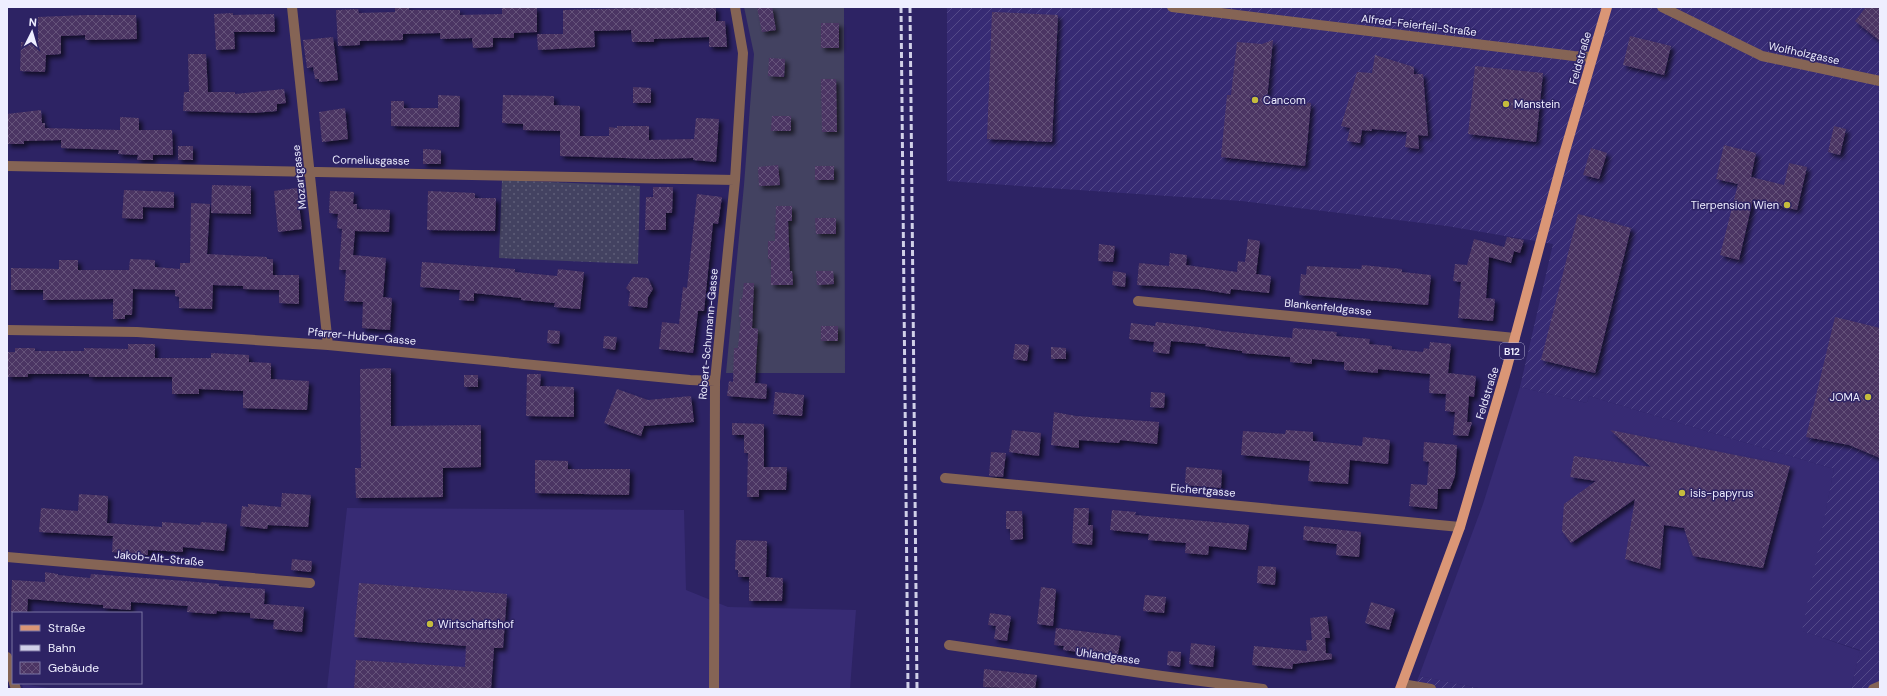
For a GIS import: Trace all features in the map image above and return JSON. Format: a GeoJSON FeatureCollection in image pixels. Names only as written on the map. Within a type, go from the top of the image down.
{"type":"FeatureCollection","features":[{"type":"Feature","properties":{"kind":"main road","name":"Feldstraße"},"geometry":{"type":"LineString","coordinates":[[1401,686],[1460,527],[1515,338],[1607,7]]}},
{"type":"Feature","properties":{"kind":"street","name":"Mozartgasse"},"geometry":{"type":"LineString","coordinates":[[292,7],[328,345]]}},
{"type":"Feature","properties":{"kind":"street","name":"Robert-Schumann-Gasse"},"geometry":{"type":"LineString","coordinates":[[714,689],[715,381],[735,180],[743,53],[735,7]]}},
{"type":"Feature","properties":{"kind":"street","name":"Alfred-Feierfeil-Straße"},"geometry":{"type":"LineString","coordinates":[[1172,7],[1592,57]]}},
{"type":"Feature","properties":{"kind":"street","name":"Wolfholzgasse"},"geometry":{"type":"LineString","coordinates":[[1662,7],[1762,56],[1880,81]]}},
{"type":"Feature","properties":{"kind":"street","name":"Corneliusgasse"},"geometry":{"type":"LineString","coordinates":[[7,166],[735,180]]}},
{"type":"Feature","properties":{"kind":"street","name":"Blankenfeldgasse"},"geometry":{"type":"LineString","coordinates":[[1138,301],[1515,338]]}},
{"type":"Feature","properties":{"kind":"street","name":"Pfarrer-Huber-Gasse"},"geometry":{"type":"LineString","coordinates":[[7,330],[137,332],[328,345],[690,380],[715,381]]}},
{"type":"Feature","properties":{"kind":"street","name":"Eichertgasse"},"geometry":{"type":"LineString","coordinates":[[945,478],[1460,527]]}},
{"type":"Feature","properties":{"kind":"street","name":"Jakob-Alt-Straße"},"geometry":{"type":"LineString","coordinates":[[7,556],[310,583]]}},
{"type":"Feature","properties":{"kind":"street","name":"Uhlandgasse"},"geometry":{"type":"LineString","coordinates":[[950,645],[1154,675],[1264,689]]}},
{"type":"Feature","properties":{"kind":"street"},"geometry":{"type":"LineString","coordinates":[[7,657],[12,676]]}},
{"type":"Feature","properties":{"kind":"street"},"geometry":{"type":"LineString","coordinates":[[1401,686],[1431,689]]}},
{"type":"Feature","properties":{"kind":"street"},"geometry":{"type":"LineString","coordinates":[[1873,689],[1880,686]]}},
{"type":"Feature","properties":{"kind":"shaded area"},"geometry":{"type":"Polygon","coordinates":[[[744,7],[844,7],[845,373],[726,373],[744,185],[754,54],[744,7]]]}},
{"type":"Feature","properties":{"kind":"shaded area"},"geometry":{"type":"Polygon","coordinates":[[[947,7],[1880,7],[1880,689],[1851,689],[1860,650],[1802,631],[1834,469],[1589,396],[1587,403],[1520,387],[1553,244],[1447,226],[1242,201],[947,181],[947,7]]]}},
{"type":"Feature","properties":{"kind":"shaded area"},"geometry":{"type":"Polygon","coordinates":[[[502,180],[640,186],[638,264],[499,258],[502,180]]]}},
{"type":"Feature","properties":{"kind":"shaded area"},"geometry":{"type":"Polygon","coordinates":[[[1520,387],[1587,403],[1589,396],[1834,469],[1803,631],[1860,651],[1851,689],[1483,689],[1419,676],[1483,504],[1520,387]]]}},
{"type":"Feature","properties":{"kind":"shaded area"},"geometry":{"type":"Polygon","coordinates":[[[347,508],[684,510],[686,590],[728,607],[856,610],[850,689],[327,689],[347,508]]]}},
{"type":"Feature","properties":{"kind":"shaded area"},"geometry":{"type":"Polygon","coordinates":[[[1419,676],[1483,689],[1414,689],[1419,676]]]}},
{"type":"Feature","properties":{"kind":"shaded area"},"geometry":{"type":"Polygon","coordinates":[[[22,684],[55,689],[23,689],[22,684]]]}},
{"type":"Feature","properties":{"kind":"building"},"geometry":{"type":"Polygon","coordinates":[[[395,7],[409,7],[409,10],[460,10],[460,15],[502,14],[502,8],[537,7],[537,32],[514,33],[514,38],[493,38],[493,47],[473,48],[472,38],[440,39],[440,33],[403,34],[403,40],[360,41],[360,45],[338,46],[336,10],[358,9],[359,13],[395,12],[395,7]]]}},
{"type":"Feature","properties":{"kind":"building"},"geometry":{"type":"Polygon","coordinates":[[[631,7],[716,7],[716,21],[725,21],[727,47],[709,47],[709,37],[654,39],[654,42],[632,42],[631,30],[594,31],[595,47],[538,50],[537,34],[563,34],[563,10],[631,7]]]}},
{"type":"Feature","properties":{"kind":"building"},"geometry":{"type":"Polygon","coordinates":[[[757,7],[772,7],[776,30],[762,32],[757,7]]]}},
{"type":"Feature","properties":{"kind":"building"},"geometry":{"type":"Polygon","coordinates":[[[1866,7],[1880,7],[1880,41],[1855,21],[1866,7]]]}},
{"type":"Feature","properties":{"kind":"building"},"geometry":{"type":"Polygon","coordinates":[[[992,12],[1058,15],[1052,142],[987,139],[992,12]]]}},
{"type":"Feature","properties":{"kind":"building"},"geometry":{"type":"Polygon","coordinates":[[[233,13],[233,15],[274,14],[275,32],[234,32],[235,49],[216,50],[214,14],[233,13]]]}},
{"type":"Feature","properties":{"kind":"building"},"geometry":{"type":"Polygon","coordinates":[[[136,15],[137,39],[85,40],[85,35],[61,36],[61,54],[46,55],[45,72],[20,71],[21,42],[38,43],[38,17],[136,15]]]}},
{"type":"Feature","properties":{"kind":"building"},"geometry":{"type":"Polygon","coordinates":[[[821,23],[839,23],[839,48],[821,48],[821,23]]]}},
{"type":"Feature","properties":{"kind":"building"},"geometry":{"type":"Polygon","coordinates":[[[1630,36],[1671,46],[1664,75],[1623,65],[1630,36]]]}},
{"type":"Feature","properties":{"kind":"building"},"geometry":{"type":"Polygon","coordinates":[[[333,37],[338,80],[319,82],[319,79],[315,79],[313,67],[307,68],[303,40],[333,37]]]}},
{"type":"Feature","properties":{"kind":"building","name":"Cancom"},"geometry":{"type":"Polygon","coordinates":[[[1273,40],[1267,99],[1311,103],[1305,166],[1221,157],[1227,95],[1231,95],[1237,42],[1262,44],[1273,40]]]}},
{"type":"Feature","properties":{"kind":"building"},"geometry":{"type":"Polygon","coordinates":[[[188,54],[206,54],[208,92],[235,92],[235,94],[284,89],[286,103],[277,104],[277,111],[253,113],[183,111],[184,92],[189,92],[188,54]]]}},
{"type":"Feature","properties":{"kind":"building"},"geometry":{"type":"Polygon","coordinates":[[[1375,55],[1414,67],[1414,74],[1423,74],[1428,136],[1418,135],[1419,149],[1405,147],[1407,132],[1372,129],[1372,131],[1362,130],[1360,143],[1347,141],[1350,128],[1341,126],[1357,72],[1372,73],[1375,55]]]}},
{"type":"Feature","properties":{"kind":"building"},"geometry":{"type":"Polygon","coordinates":[[[769,58],[785,59],[784,77],[768,76],[769,58]]]}},
{"type":"Feature","properties":{"kind":"building","name":"Manstein"},"geometry":{"type":"Polygon","coordinates":[[[1475,66],[1543,73],[1536,142],[1468,134],[1475,66]]]}},
{"type":"Feature","properties":{"kind":"building"},"geometry":{"type":"Polygon","coordinates":[[[821,79],[836,79],[837,132],[822,132],[821,79]]]}},
{"type":"Feature","properties":{"kind":"building"},"geometry":{"type":"Polygon","coordinates":[[[633,87],[651,88],[651,103],[633,103],[633,87]]]}},
{"type":"Feature","properties":{"kind":"building"},"geometry":{"type":"Polygon","coordinates":[[[438,95],[460,96],[459,127],[391,126],[391,101],[404,101],[404,108],[438,108],[438,95]]]}},
{"type":"Feature","properties":{"kind":"building"},"geometry":{"type":"Polygon","coordinates":[[[503,95],[554,96],[554,105],[580,106],[580,136],[609,136],[609,127],[649,126],[649,140],[694,139],[696,118],[719,119],[716,162],[693,160],[693,158],[656,159],[560,156],[560,131],[523,130],[523,124],[502,123],[503,95]]]}},
{"type":"Feature","properties":{"kind":"building"},"geometry":{"type":"Polygon","coordinates":[[[345,108],[348,139],[322,142],[319,112],[345,108]]]}},
{"type":"Feature","properties":{"kind":"building"},"geometry":{"type":"Polygon","coordinates":[[[41,110],[42,123],[45,123],[45,128],[120,130],[120,117],[139,118],[139,130],[172,130],[173,155],[153,155],[153,160],[137,160],[138,155],[118,154],[119,150],[61,148],[61,140],[24,141],[24,144],[7,144],[7,114],[41,110]]]}},
{"type":"Feature","properties":{"kind":"building"},"geometry":{"type":"Polygon","coordinates":[[[772,116],[791,116],[791,131],[771,131],[772,116]]]}},
{"type":"Feature","properties":{"kind":"building"},"geometry":{"type":"Polygon","coordinates":[[[1834,126],[1846,129],[1840,155],[1828,152],[1834,126]]]}},
{"type":"Feature","properties":{"kind":"building","name":"Tierpension Wien"},"geometry":{"type":"Polygon","coordinates":[[[1724,145],[1756,153],[1751,177],[1784,185],[1789,163],[1807,167],[1797,210],[1753,199],[1739,260],[1720,255],[1738,184],[1716,179],[1724,145]]]}},
{"type":"Feature","properties":{"kind":"building"},"geometry":{"type":"Polygon","coordinates":[[[178,146],[193,146],[193,160],[178,160],[178,146]]]}},
{"type":"Feature","properties":{"kind":"building"},"geometry":{"type":"Polygon","coordinates":[[[1591,148],[1607,153],[1599,179],[1583,175],[1591,148]]]}},
{"type":"Feature","properties":{"kind":"building"},"geometry":{"type":"Polygon","coordinates":[[[423,149],[441,150],[441,164],[423,164],[423,149]]]}},
{"type":"Feature","properties":{"kind":"building"},"geometry":{"type":"Polygon","coordinates":[[[778,165],[780,185],[759,186],[758,167],[778,165]]]}},
{"type":"Feature","properties":{"kind":"building"},"geometry":{"type":"Polygon","coordinates":[[[815,166],[834,166],[834,180],[815,180],[815,166]]]}},
{"type":"Feature","properties":{"kind":"building"},"geometry":{"type":"Polygon","coordinates":[[[212,185],[251,186],[251,214],[211,213],[212,185]]]}},
{"type":"Feature","properties":{"kind":"building"},"geometry":{"type":"Polygon","coordinates":[[[653,187],[673,187],[672,213],[666,213],[666,230],[645,230],[646,197],[653,197],[653,187]]]}},
{"type":"Feature","properties":{"kind":"building"},"geometry":{"type":"Polygon","coordinates":[[[297,188],[302,229],[278,232],[274,191],[297,188]]]}},
{"type":"Feature","properties":{"kind":"building"},"geometry":{"type":"Polygon","coordinates":[[[124,190],[174,192],[174,208],[143,207],[143,219],[122,218],[124,190]]]}},
{"type":"Feature","properties":{"kind":"building"},"geometry":{"type":"Polygon","coordinates":[[[330,191],[354,192],[353,204],[357,204],[357,209],[390,210],[389,232],[355,231],[353,255],[386,258],[383,297],[392,298],[390,330],[362,328],[363,302],[344,301],[346,270],[339,270],[342,229],[337,228],[338,214],[329,213],[330,191]]]}},
{"type":"Feature","properties":{"kind":"building"},"geometry":{"type":"Polygon","coordinates":[[[428,191],[475,193],[475,198],[496,198],[495,231],[427,230],[428,191]]]}},
{"type":"Feature","properties":{"kind":"building"},"geometry":{"type":"Polygon","coordinates":[[[697,194],[722,197],[718,224],[713,223],[704,311],[698,311],[693,353],[659,349],[662,322],[679,324],[683,287],[687,288],[697,194]]]}},
{"type":"Feature","properties":{"kind":"building"},"geometry":{"type":"Polygon","coordinates":[[[191,203],[210,204],[207,254],[267,257],[267,259],[273,259],[273,275],[299,275],[299,304],[279,303],[279,290],[243,289],[243,286],[213,285],[212,309],[179,308],[179,297],[175,296],[175,290],[133,289],[132,315],[125,315],[125,319],[113,319],[113,299],[43,300],[43,290],[11,290],[11,268],[59,269],[59,260],[78,260],[78,270],[129,270],[130,259],[155,260],[155,267],[180,269],[180,263],[190,263],[191,203]]]}},
{"type":"Feature","properties":{"kind":"building"},"geometry":{"type":"Polygon","coordinates":[[[776,206],[792,206],[792,221],[788,221],[790,271],[792,271],[793,285],[771,285],[771,259],[768,259],[768,241],[775,241],[776,206]]]}},
{"type":"Feature","properties":{"kind":"building"},"geometry":{"type":"Polygon","coordinates":[[[1578,214],[1631,228],[1595,373],[1541,360],[1578,214]]]}},
{"type":"Feature","properties":{"kind":"building"},"geometry":{"type":"Polygon","coordinates":[[[815,218],[836,218],[836,234],[816,234],[815,218]]]}},
{"type":"Feature","properties":{"kind":"building"},"geometry":{"type":"Polygon","coordinates":[[[1507,237],[1524,240],[1520,253],[1514,251],[1511,263],[1489,257],[1486,298],[1495,299],[1493,321],[1458,318],[1461,282],[1453,281],[1455,264],[1467,265],[1474,239],[1504,247],[1507,237]]]}},
{"type":"Feature","properties":{"kind":"building"},"geometry":{"type":"Polygon","coordinates":[[[1248,239],[1260,241],[1256,274],[1271,276],[1269,293],[1231,289],[1230,294],[1199,289],[1137,285],[1139,263],[1169,266],[1170,253],[1187,255],[1186,265],[1237,272],[1238,261],[1245,262],[1248,239]]]}},
{"type":"Feature","properties":{"kind":"building"},"geometry":{"type":"Polygon","coordinates":[[[1099,244],[1115,246],[1113,262],[1098,261],[1099,244]]]}},
{"type":"Feature","properties":{"kind":"building"},"geometry":{"type":"Polygon","coordinates":[[[422,262],[515,269],[515,272],[557,276],[558,269],[584,272],[580,309],[554,307],[555,303],[474,293],[474,301],[459,300],[460,290],[420,287],[422,262]]]}},
{"type":"Feature","properties":{"kind":"building"},"geometry":{"type":"Polygon","coordinates":[[[1362,265],[1402,269],[1402,272],[1431,275],[1428,305],[1299,295],[1301,274],[1306,275],[1307,266],[1361,269],[1362,265]]]}},
{"type":"Feature","properties":{"kind":"building"},"geometry":{"type":"Polygon","coordinates":[[[816,271],[833,271],[834,284],[817,285],[816,271]]]}},
{"type":"Feature","properties":{"kind":"building"},"geometry":{"type":"Polygon","coordinates":[[[1113,271],[1126,273],[1125,287],[1112,285],[1113,271]]]}},
{"type":"Feature","properties":{"kind":"building"},"geometry":{"type":"Polygon","coordinates":[[[633,277],[648,278],[653,289],[648,297],[647,308],[628,306],[630,292],[626,288],[633,277]]]}},
{"type":"Feature","properties":{"kind":"building"},"geometry":{"type":"Polygon","coordinates":[[[744,283],[754,283],[752,328],[758,329],[755,383],[767,384],[766,399],[727,396],[729,381],[733,382],[734,348],[738,348],[741,317],[739,317],[740,299],[742,300],[744,283]]]}},
{"type":"Feature","properties":{"kind":"building"},"geometry":{"type":"Polygon","coordinates":[[[1835,317],[1880,328],[1880,458],[1849,445],[1806,437],[1835,317]]]}},
{"type":"Feature","properties":{"kind":"building"},"geometry":{"type":"Polygon","coordinates":[[[1156,322],[1222,331],[1292,338],[1293,328],[1337,332],[1336,336],[1370,339],[1369,344],[1392,346],[1392,349],[1423,352],[1424,348],[1429,349],[1430,342],[1451,344],[1448,373],[1476,376],[1474,397],[1469,396],[1467,422],[1472,422],[1468,436],[1453,435],[1455,412],[1445,411],[1446,394],[1429,393],[1430,374],[1378,369],[1378,373],[1344,370],[1344,362],[1312,359],[1312,364],[1290,362],[1290,357],[1242,353],[1242,351],[1205,346],[1206,344],[1171,341],[1169,354],[1153,352],[1154,342],[1129,339],[1131,323],[1155,326],[1156,322]]]}},
{"type":"Feature","properties":{"kind":"building"},"geometry":{"type":"Polygon","coordinates":[[[821,326],[838,326],[838,341],[821,341],[821,326]]]}},
{"type":"Feature","properties":{"kind":"building"},"geometry":{"type":"Polygon","coordinates":[[[548,330],[560,331],[559,344],[547,343],[548,330]]]}},
{"type":"Feature","properties":{"kind":"building"},"geometry":{"type":"Polygon","coordinates":[[[604,336],[617,337],[615,350],[603,348],[604,336]]]}},
{"type":"Feature","properties":{"kind":"building"},"geometry":{"type":"Polygon","coordinates":[[[128,344],[155,344],[155,358],[211,358],[211,353],[249,355],[249,362],[271,363],[271,379],[309,381],[307,410],[243,408],[243,391],[199,389],[199,394],[172,394],[172,377],[89,377],[89,374],[28,374],[28,377],[7,377],[7,352],[15,352],[15,348],[35,348],[35,351],[84,351],[84,348],[128,349],[128,344]]]}},
{"type":"Feature","properties":{"kind":"building"},"geometry":{"type":"Polygon","coordinates":[[[1015,344],[1029,345],[1027,361],[1013,359],[1015,344]]]}},
{"type":"Feature","properties":{"kind":"building"},"geometry":{"type":"Polygon","coordinates":[[[1051,347],[1066,348],[1066,359],[1051,359],[1051,347]]]}},
{"type":"Feature","properties":{"kind":"building"},"geometry":{"type":"Polygon","coordinates":[[[391,368],[391,426],[481,425],[481,467],[443,468],[443,497],[356,498],[355,468],[361,468],[360,369],[391,368]]]}},
{"type":"Feature","properties":{"kind":"building"},"geometry":{"type":"Polygon","coordinates":[[[527,374],[541,374],[540,386],[574,387],[574,417],[526,416],[527,374]]]}},
{"type":"Feature","properties":{"kind":"building"},"geometry":{"type":"Polygon","coordinates":[[[464,375],[478,375],[478,387],[464,387],[464,375]]]}},
{"type":"Feature","properties":{"kind":"building"},"geometry":{"type":"Polygon","coordinates":[[[617,389],[648,400],[691,396],[694,422],[644,426],[641,436],[604,423],[617,389]]]}},
{"type":"Feature","properties":{"kind":"building"},"geometry":{"type":"Polygon","coordinates":[[[775,392],[804,395],[802,416],[773,414],[775,392]]]}},
{"type":"Feature","properties":{"kind":"building"},"geometry":{"type":"Polygon","coordinates":[[[1151,392],[1165,393],[1164,408],[1150,407],[1151,392]]]}},
{"type":"Feature","properties":{"kind":"building"},"geometry":{"type":"Polygon","coordinates":[[[1054,412],[1076,416],[1159,422],[1157,444],[1120,440],[1119,443],[1079,440],[1079,448],[1051,445],[1054,412]]]}},
{"type":"Feature","properties":{"kind":"building"},"geometry":{"type":"Polygon","coordinates":[[[732,423],[764,424],[764,467],[787,467],[786,490],[759,490],[759,497],[747,497],[748,453],[744,453],[744,435],[732,435],[732,423]]]}},
{"type":"Feature","properties":{"kind":"building"},"geometry":{"type":"Polygon","coordinates":[[[1012,430],[1041,433],[1039,456],[1009,452],[1012,430]]]}},
{"type":"Feature","properties":{"kind":"building"},"geometry":{"type":"Polygon","coordinates":[[[1286,430],[1313,432],[1313,441],[1362,446],[1363,437],[1390,440],[1388,464],[1350,460],[1348,484],[1308,481],[1310,461],[1241,455],[1243,431],[1285,434],[1286,430]]]}},
{"type":"Feature","properties":{"kind":"building","name":"isis-papyrus"},"geometry":{"type":"Polygon","coordinates":[[[1610,430],[1790,466],[1763,568],[1693,556],[1684,528],[1664,525],[1660,569],[1625,559],[1635,499],[1571,543],[1562,531],[1564,504],[1596,481],[1570,477],[1574,456],[1651,467],[1610,430]]]}},
{"type":"Feature","properties":{"kind":"building"},"geometry":{"type":"Polygon","coordinates":[[[1424,442],[1457,445],[1455,476],[1450,489],[1438,489],[1437,509],[1409,506],[1411,484],[1427,485],[1429,462],[1423,461],[1424,442]]]}},
{"type":"Feature","properties":{"kind":"building"},"geometry":{"type":"Polygon","coordinates":[[[991,452],[1006,453],[1003,477],[989,476],[991,452]]]}},
{"type":"Feature","properties":{"kind":"building"},"geometry":{"type":"Polygon","coordinates":[[[535,460],[568,461],[568,469],[630,469],[629,495],[535,493],[535,460]]]}},
{"type":"Feature","properties":{"kind":"building"},"geometry":{"type":"Polygon","coordinates":[[[1186,467],[1222,470],[1221,488],[1185,485],[1186,467]]]}},
{"type":"Feature","properties":{"kind":"building"},"geometry":{"type":"Polygon","coordinates":[[[282,493],[311,495],[308,527],[268,525],[267,529],[240,526],[242,506],[248,507],[248,504],[281,507],[282,493]]]}},
{"type":"Feature","properties":{"kind":"building"},"geometry":{"type":"Polygon","coordinates":[[[79,494],[108,496],[107,523],[162,527],[162,522],[200,525],[201,522],[227,524],[224,551],[183,547],[183,552],[148,550],[148,555],[112,552],[113,536],[39,532],[41,508],[78,511],[79,494]]]}},
{"type":"Feature","properties":{"kind":"building"},"geometry":{"type":"Polygon","coordinates":[[[1074,508],[1089,508],[1088,525],[1093,525],[1092,545],[1072,543],[1074,508]]]}},
{"type":"Feature","properties":{"kind":"building"},"geometry":{"type":"Polygon","coordinates":[[[1112,510],[1136,512],[1135,515],[1249,525],[1246,550],[1209,546],[1208,555],[1185,553],[1186,543],[1148,540],[1149,534],[1110,530],[1112,510]]]}},
{"type":"Feature","properties":{"kind":"building"},"geometry":{"type":"Polygon","coordinates":[[[1006,511],[1022,511],[1023,539],[1010,540],[1010,529],[1006,529],[1006,511]]]}},
{"type":"Feature","properties":{"kind":"building"},"geometry":{"type":"Polygon","coordinates":[[[1304,526],[1361,532],[1359,557],[1336,555],[1337,544],[1303,540],[1304,526]]]}},
{"type":"Feature","properties":{"kind":"building"},"geometry":{"type":"Polygon","coordinates":[[[736,540],[767,541],[766,577],[783,578],[782,601],[749,601],[749,577],[738,577],[738,570],[735,570],[736,540]]]}},
{"type":"Feature","properties":{"kind":"building"},"geometry":{"type":"Polygon","coordinates":[[[292,559],[312,561],[311,572],[291,570],[292,559]]]}},
{"type":"Feature","properties":{"kind":"building"},"geometry":{"type":"Polygon","coordinates":[[[1258,566],[1276,567],[1275,585],[1257,583],[1258,566]]]}},
{"type":"Feature","properties":{"kind":"building"},"geometry":{"type":"Polygon","coordinates":[[[45,572],[58,575],[90,578],[91,574],[265,589],[264,604],[304,607],[302,632],[273,629],[274,620],[250,618],[250,613],[217,611],[216,614],[187,612],[188,606],[131,602],[131,610],[103,608],[103,605],[28,599],[27,612],[11,612],[12,580],[45,582],[45,572]]]}},
{"type":"Feature","properties":{"kind":"building","name":"Wirtschaftshof"},"geometry":{"type":"Polygon","coordinates":[[[359,583],[507,594],[503,648],[494,648],[491,689],[354,689],[356,660],[465,667],[466,646],[354,637],[359,583]]]}},
{"type":"Feature","properties":{"kind":"building"},"geometry":{"type":"Polygon","coordinates":[[[1041,587],[1056,589],[1053,626],[1037,624],[1041,587]]]}},
{"type":"Feature","properties":{"kind":"building"},"geometry":{"type":"Polygon","coordinates":[[[1145,595],[1166,597],[1164,613],[1143,611],[1145,595]]]}},
{"type":"Feature","properties":{"kind":"building"},"geometry":{"type":"Polygon","coordinates":[[[1371,602],[1395,609],[1389,630],[1365,623],[1371,602]]]}},
{"type":"Feature","properties":{"kind":"building"},"geometry":{"type":"Polygon","coordinates":[[[990,613],[1011,616],[1007,641],[994,639],[996,626],[988,625],[990,613]]]}},
{"type":"Feature","properties":{"kind":"building"},"geometry":{"type":"Polygon","coordinates":[[[1327,616],[1330,638],[1325,638],[1326,653],[1332,654],[1332,659],[1293,664],[1292,669],[1252,665],[1254,646],[1307,651],[1306,640],[1312,640],[1310,618],[1327,616]]]}},
{"type":"Feature","properties":{"kind":"building"},"geometry":{"type":"Polygon","coordinates":[[[1056,628],[1121,636],[1118,654],[1086,650],[1086,653],[1063,650],[1064,646],[1054,645],[1056,628]]]}},
{"type":"Feature","properties":{"kind":"building"},"geometry":{"type":"Polygon","coordinates":[[[1191,643],[1215,646],[1213,667],[1189,664],[1191,643]]]}},
{"type":"Feature","properties":{"kind":"building"},"geometry":{"type":"Polygon","coordinates":[[[1168,651],[1181,652],[1180,667],[1167,665],[1168,651]]]}},
{"type":"Feature","properties":{"kind":"building"},"geometry":{"type":"Polygon","coordinates":[[[984,669],[1037,675],[1035,689],[983,687],[984,669]]]}},
{"type":"Feature","properties":{"kind":"railway"},"geometry":{"type":"LineString","coordinates":[[901,7],[908,689]]}},
{"type":"Feature","properties":{"kind":"railway"},"geometry":{"type":"LineString","coordinates":[[910,7],[917,689]]}},
{"type":"Feature","properties":{"kind":"place","name":"Cancom"},"geometry":{"type":"Point","coordinates":[1255,100]}},
{"type":"Feature","properties":{"kind":"place","name":"Manstein"},"geometry":{"type":"Point","coordinates":[1506,104]}},
{"type":"Feature","properties":{"kind":"place","name":"Tierpension Wien"},"geometry":{"type":"Point","coordinates":[1787,205]}},
{"type":"Feature","properties":{"kind":"place","name":"JOMA"},"geometry":{"type":"Point","coordinates":[1868,397]}},
{"type":"Feature","properties":{"kind":"place","name":"isis-papyrus"},"geometry":{"type":"Point","coordinates":[1682,493]}},
{"type":"Feature","properties":{"kind":"place","name":"Wirtschaftshof"},"geometry":{"type":"Point","coordinates":[430,624]}}]}
